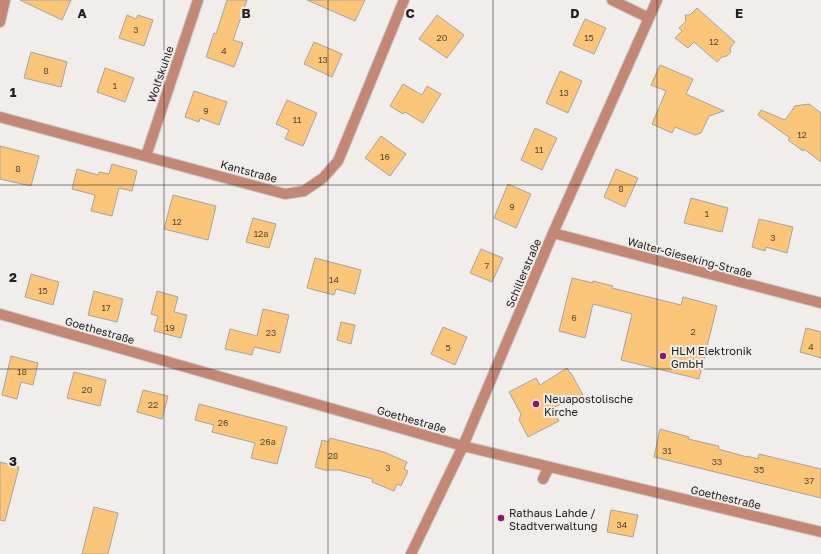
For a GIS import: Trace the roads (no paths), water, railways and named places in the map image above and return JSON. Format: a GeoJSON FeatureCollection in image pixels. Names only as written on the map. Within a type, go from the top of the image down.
{"type":"FeatureCollection","features":[{"type":"Feature","properties":{"kind":"street"},"geometry":{"type":"LineString","coordinates":[[0,22],[5,0]]}},
{"type":"Feature","properties":{"kind":"street","name":"Wolfskuhle"},"geometry":{"type":"LineString","coordinates":[[146,156],[198,0]]}},
{"type":"Feature","properties":{"kind":"street","name":"Kantstraße"},"geometry":{"type":"LineString","coordinates":[[0,117],[285,194],[304,190],[323,178],[338,160],[404,0]]}},
{"type":"Feature","properties":{"kind":"street"},"geometry":{"type":"LineString","coordinates":[[612,0],[649,18]]}},
{"type":"Feature","properties":{"kind":"street","name":"Schillerstraße"},"geometry":{"type":"LineString","coordinates":[[411,554],[463,446],[553,233],[656,0]]}},
{"type":"Feature","properties":{"kind":"street","name":"Walter-Gieseking-Straße"},"geometry":{"type":"LineString","coordinates":[[553,233],[821,303]]}},
{"type":"Feature","properties":{"kind":"street","name":"Goethestraße"},"geometry":{"type":"LineString","coordinates":[[0,314],[463,446],[821,532]]}},
{"type":"Feature","properties":{"kind":"street"},"geometry":{"type":"LineString","coordinates":[[543,479],[549,467]]}},
{"type":"Feature","properties":{"kind":"place","name":"HLM Elektronik GmbH"},"geometry":{"type":"Point","coordinates":[663,356]}},
{"type":"Feature","properties":{"kind":"place","name":"Neuapostolische Kirche"},"geometry":{"type":"Point","coordinates":[536,404]}},
{"type":"Feature","properties":{"kind":"place","name":"Rathaus Lahde / Stadtverwaltung"},"geometry":{"type":"Point","coordinates":[501,518]}}]}
